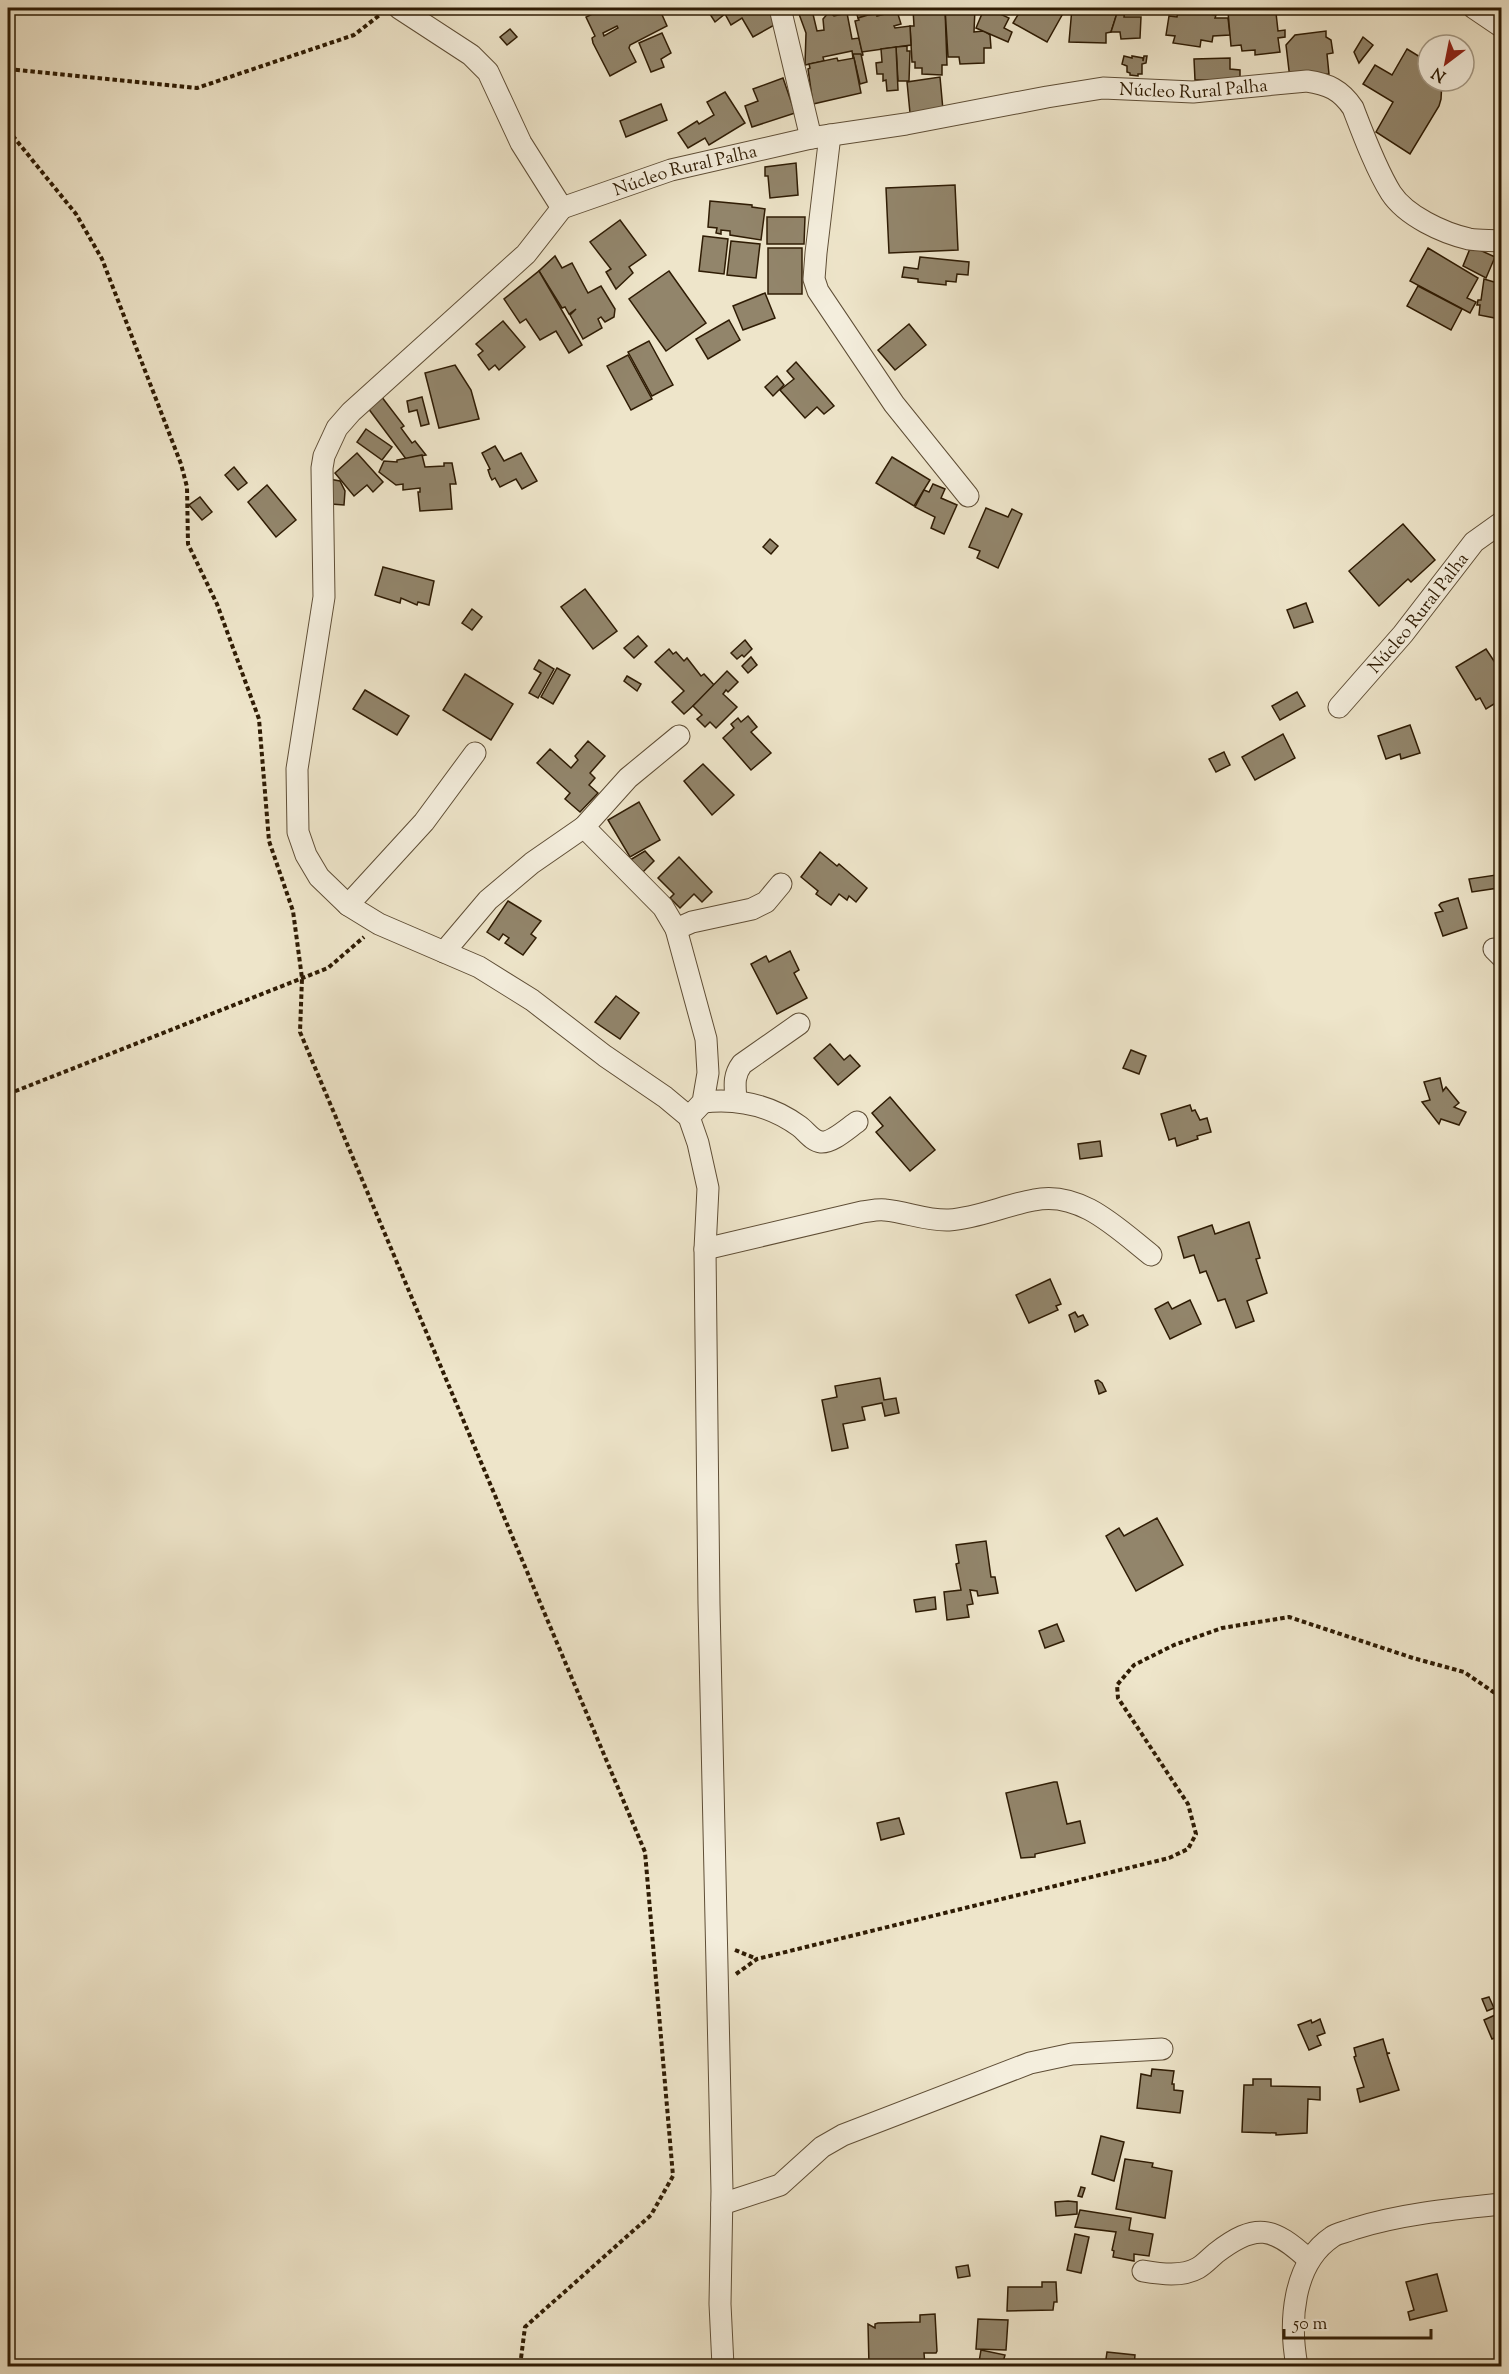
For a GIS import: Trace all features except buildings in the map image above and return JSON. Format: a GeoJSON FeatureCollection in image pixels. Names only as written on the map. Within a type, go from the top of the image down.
{"type":"FeatureCollection","features":[{"type":"Feature","properties":{"kind":"street"},"geometry":{"type":"LineString","coordinates":[[399,8],[471,55],[488,72],[521,143],[562,208],[525,254],[351,412],[337,428],[324,456],[322,468],[324,597],[297,769],[298,832],[306,855],[319,877],[348,905],[379,924],[479,967],[532,1000],[688,1117],[698,1143],[708,1188],[705,1249],[716,1989],[722,2204],[720,2304],[723,2367]]}},
{"type":"Feature","properties":{"kind":"street"},"geometry":{"type":"LineString","coordinates":[[780,8],[820,137],[814,279],[818,291],[894,404],[968,496]]}},
{"type":"Feature","properties":{"kind":"street"},"geometry":{"type":"LineString","coordinates":[[1474,8],[1502,27]]}},
{"type":"Feature","properties":{"kind":"street","name":"Núcleo Rural Palha"},"geometry":{"type":"LineString","coordinates":[[562,208],[671,170],[820,137],[906,124],[1103,88],[1193,92],[1306,81],[1336,89],[1346,98],[1353,108],[1392,194],[1404,206],[1420,218],[1453,233],[1470,239],[1502,241]]}},
{"type":"Feature","properties":{"kind":"street","name":"Núcleo Rural Palha"},"geometry":{"type":"LineString","coordinates":[[1339,707],[1403,634],[1474,542],[1502,522]]}},
{"type":"Feature","properties":{"kind":"street"},"geometry":{"type":"LineString","coordinates":[[444,952],[488,900],[532,863],[584,827],[628,778],[679,736]]}},
{"type":"Feature","properties":{"kind":"street"},"geometry":{"type":"LineString","coordinates":[[348,905],[424,822],[475,753]]}},
{"type":"Feature","properties":{"kind":"street"},"geometry":{"type":"LineString","coordinates":[[584,827],[663,907],[676,929],[706,1039],[708,1072],[703,1102],[688,1117]]}},
{"type":"Feature","properties":{"kind":"street"},"geometry":{"type":"LineString","coordinates":[[676,929],[692,922],[752,909],[766,902],[781,884]]}},
{"type":"Feature","properties":{"kind":"street"},"geometry":{"type":"LineString","coordinates":[[736,1100],[736,1072],[742,1064],[799,1024]]}},
{"type":"Feature","properties":{"kind":"street"},"geometry":{"type":"LineString","coordinates":[[703,1102],[736,1100],[773,1110],[800,1126],[815,1140],[823,1143],[857,1122]]}},
{"type":"Feature","properties":{"kind":"street"},"geometry":{"type":"LineString","coordinates":[[705,1249],[862,1212],[884,1210],[910,1216],[949,1220],[987,1213],[1036,1199],[1057,1198],[1086,1208],[1116,1227],[1150,1255]]}},
{"type":"Feature","properties":{"kind":"street"},"geometry":{"type":"LineString","coordinates":[[722,2204],[780,2185],[822,2147],[843,2135],[1030,2063],[1072,2054],[1162,2049]]}},
{"type":"Feature","properties":{"kind":"street"},"geometry":{"type":"LineString","coordinates":[[1297,2367],[1294,2356],[1294,2302],[1308,2259],[1332,2236],[1372,2223],[1502,2204]]}},
{"type":"Feature","properties":{"kind":"street"},"geometry":{"type":"LineString","coordinates":[[1143,2271],[1180,2274],[1198,2268],[1243,2235],[1266,2231],[1288,2241],[1308,2259]]}},
{"type":"Feature","properties":{"kind":"path"},"geometry":{"type":"LineString","coordinates":[[8,69],[197,88],[354,35],[389,8]]}},
{"type":"Feature","properties":{"kind":"path"},"geometry":{"type":"LineString","coordinates":[[8,130],[76,214],[102,260],[181,464],[187,487],[188,544],[217,604],[259,719],[269,841],[293,911],[302,978],[300,1032],[645,1852],[673,2176],[651,2216],[525,2327],[520,2367]]}},
{"type":"Feature","properties":{"kind":"path"},"geometry":{"type":"LineString","coordinates":[[8,1094],[328,968],[379,924]]}},
{"type":"Feature","properties":{"kind":"path"},"geometry":{"type":"LineString","coordinates":[[716,1989],[757,1959],[1169,1858],[1188,1849],[1196,1834],[1188,1804],[1119,1698],[1117,1685],[1134,1665],[1173,1644],[1222,1628],[1289,1617],[1413,1658],[1464,1672],[1502,1698]]}}]}
